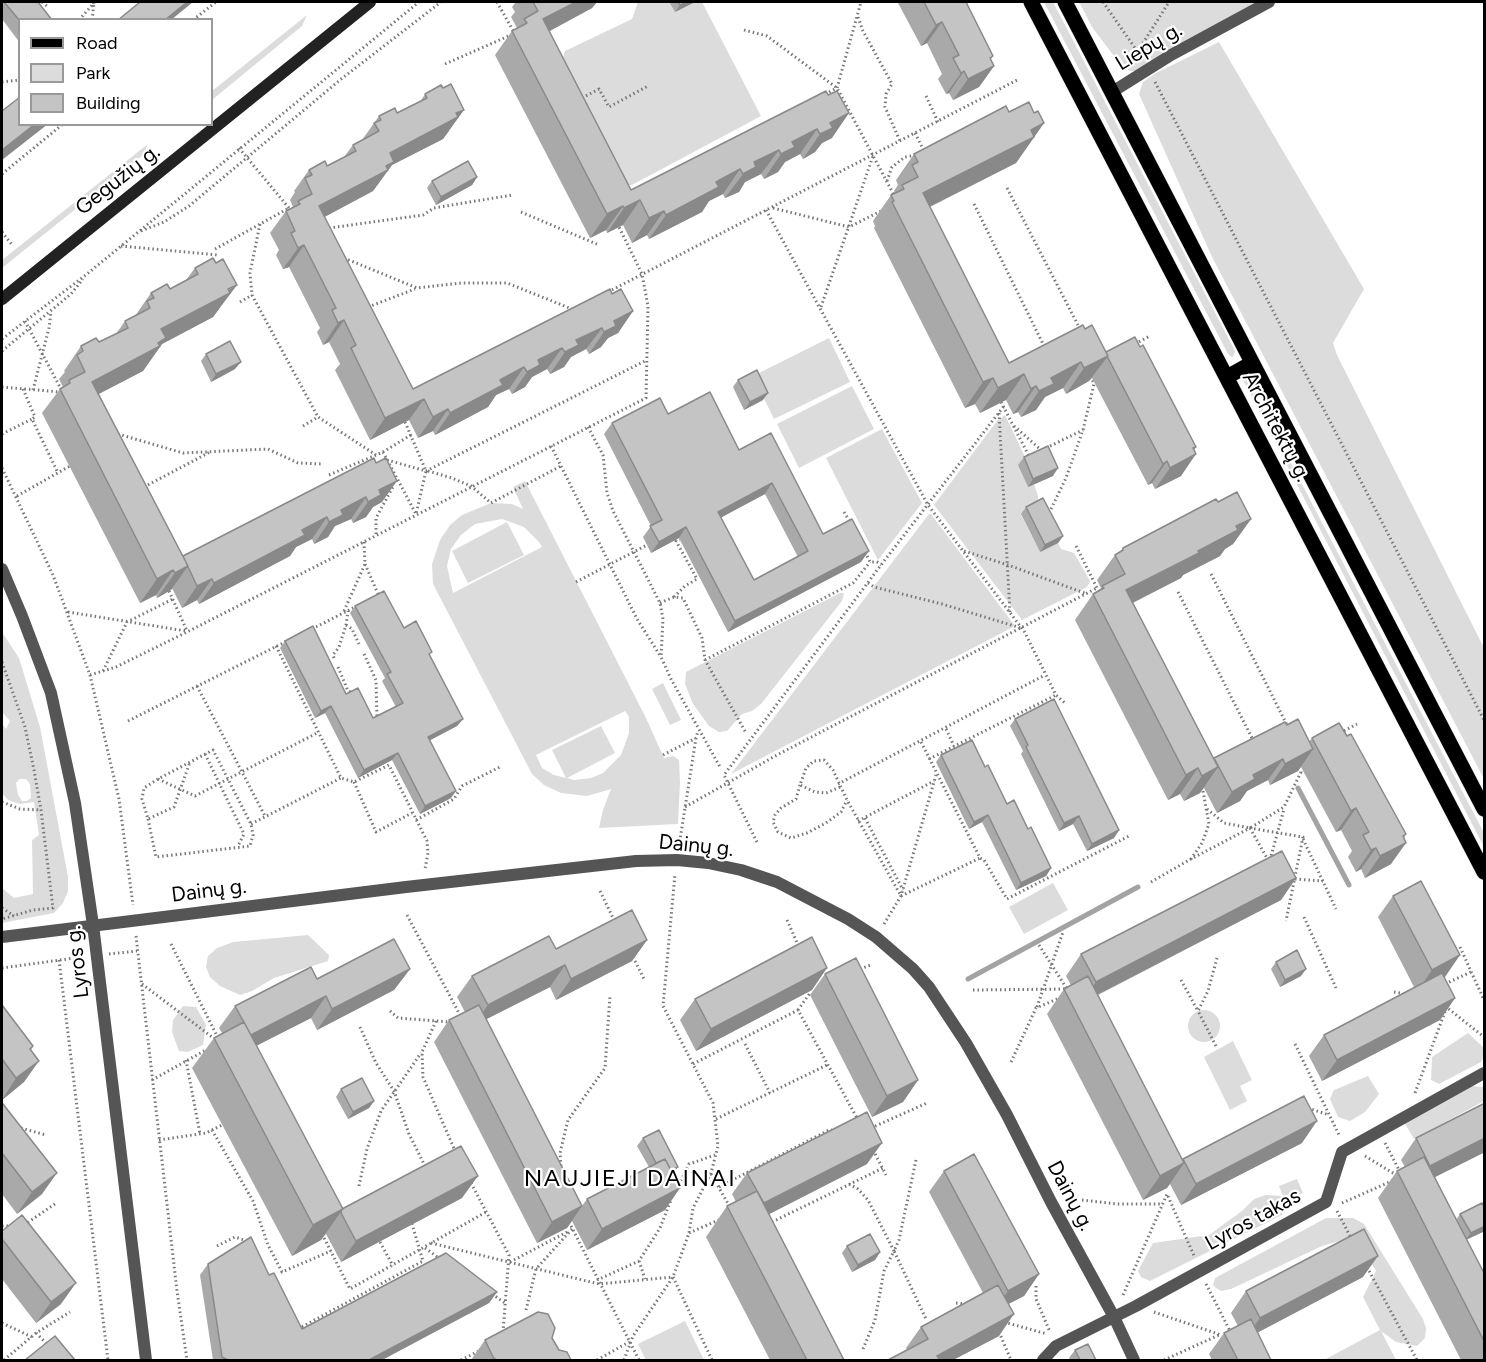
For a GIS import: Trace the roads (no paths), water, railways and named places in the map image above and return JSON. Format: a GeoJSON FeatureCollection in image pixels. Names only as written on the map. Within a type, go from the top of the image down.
{"type":"FeatureCollection","features":[{"type":"Feature","properties":{"kind":"main road","name":"Gegužių g."},"geometry":{"type":"LineString","coordinates":[[2,299],[370,2]]}},
{"type":"Feature","properties":{"kind":"main road","name":"Architektų g."},"geometry":{"type":"LineString","coordinates":[[1031,2],[1485,872]]}},
{"type":"Feature","properties":{"kind":"main road","name":"Architektų g."},"geometry":{"type":"LineString","coordinates":[[1065,2],[1485,809]]}},
{"type":"Feature","properties":{"kind":"main road"},"geometry":{"type":"LineString","coordinates":[[1227,377],[1252,363]]}},
{"type":"Feature","properties":{"kind":"street","name":"Liepų g."},"geometry":{"type":"LineString","coordinates":[[1112,92],[1170,56],[1269,2]]}},
{"type":"Feature","properties":{"kind":"street","name":"Lyros g."},"geometry":{"type":"LineString","coordinates":[[2,569],[34,646],[54,704],[75,803],[93,925],[146,1360]]}},
{"type":"Feature","properties":{"kind":"street","name":"Dainų g."},"geometry":{"type":"LineString","coordinates":[[2,937],[607,863],[677,860],[708,863],[741,870],[777,882],[848,919],[876,937],[913,969],[929,987],[966,1043],[1007,1115],[1051,1202],[1114,1317],[1134,1360]]}},
{"type":"Feature","properties":{"kind":"street","name":"Lyros takas"},"geometry":{"type":"LineString","coordinates":[[1043,1360],[1056,1346],[1136,1306],[1326,1202],[1342,1152],[1485,1072]]}},
{"type":"Feature","properties":{"kind":"waterway"},"geometry":{"type":"LineString","coordinates":[[1298,788],[1349,885]]}},
{"type":"Feature","properties":{"kind":"waterway"},"geometry":{"type":"LineString","coordinates":[[968,979],[1138,887]]}},
{"type":"Feature","properties":{"kind":"district","name":"NAUJIEJI DAINAI"},"geometry":{"type":"Point","coordinates":[630,1179]}}]}
